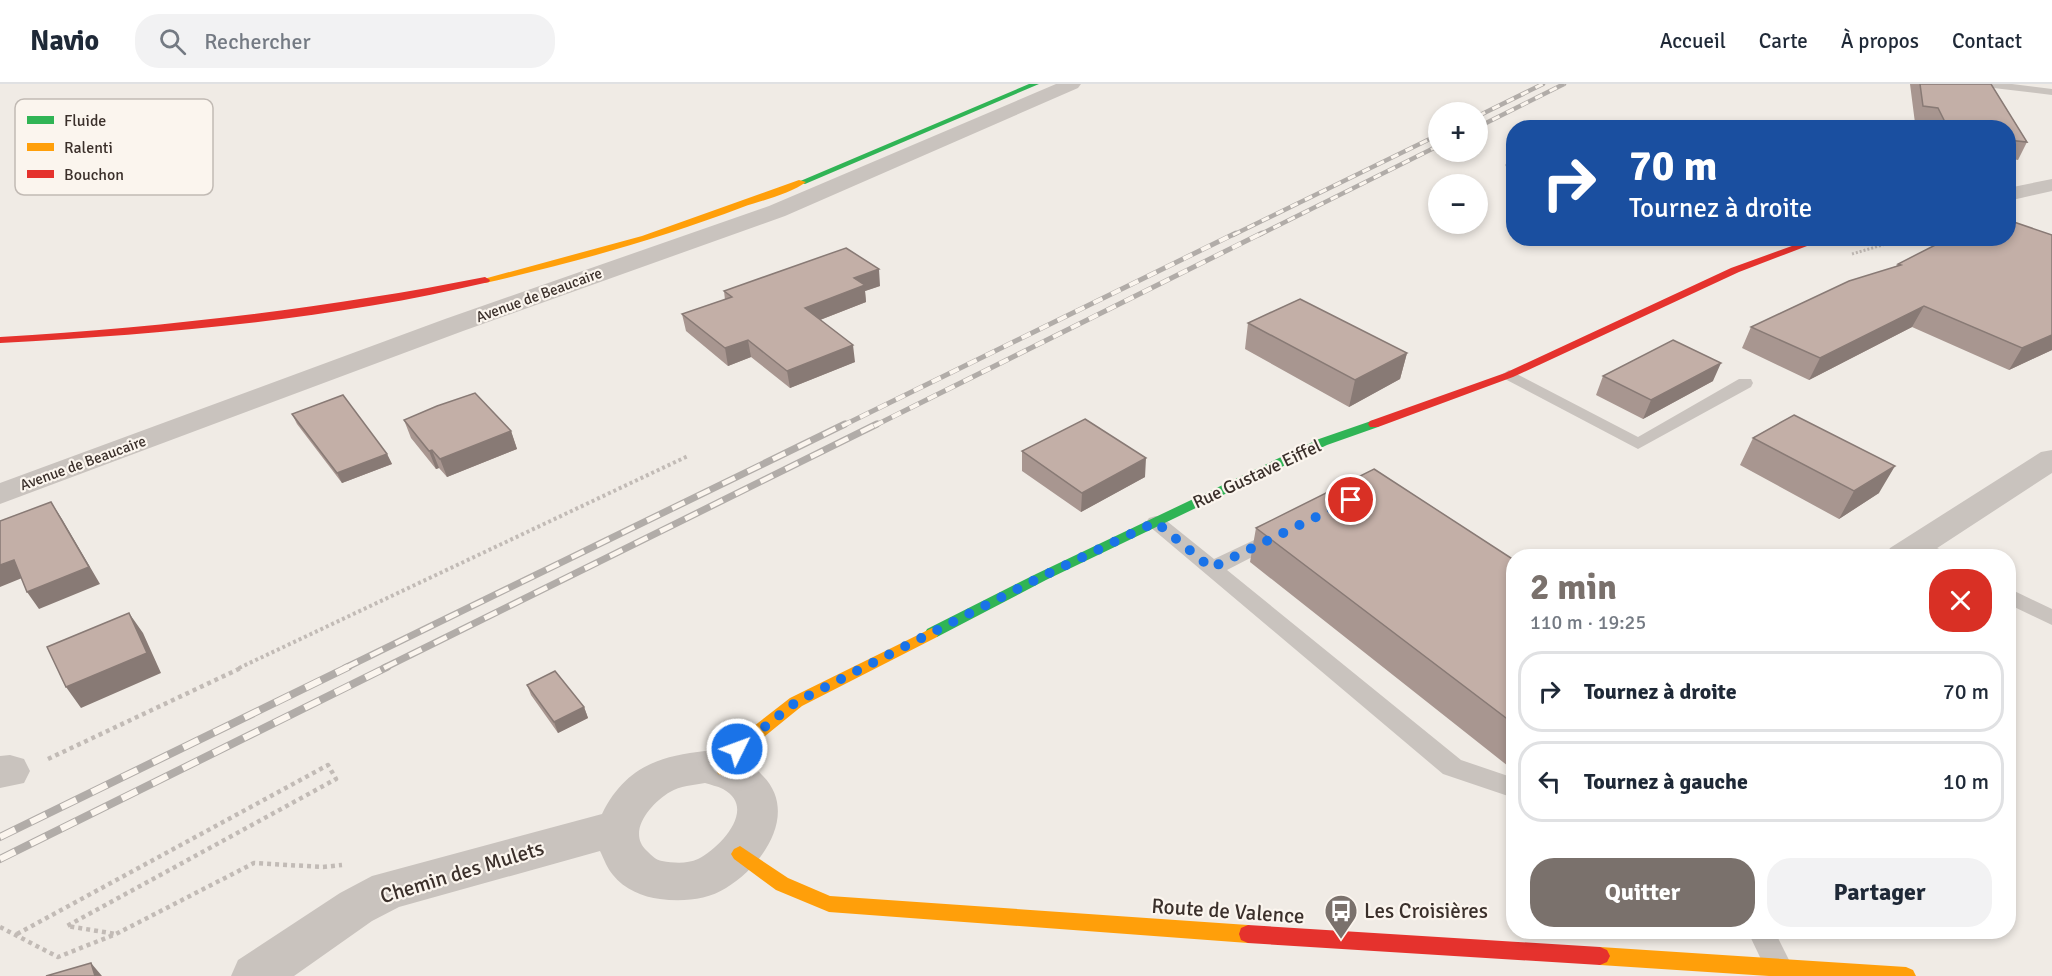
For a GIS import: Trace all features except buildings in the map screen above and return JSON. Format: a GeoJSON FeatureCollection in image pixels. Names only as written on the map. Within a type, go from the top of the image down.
{"type":"FeatureCollection","features":[{"type":"Feature","properties":{"kind":"street","name":"Avenue de Beaucaire"},"geometry":{"type":"LineString","coordinates":[[0,340],[140,333],[227,324],[370,303],[538,268],[670,231],[747,204],[1035,84]]}},
{"type":"Feature","properties":{"kind":"street","name":"Avenue de Beaucaire"},"geometry":{"type":"LineString","coordinates":[[0,494],[464,322],[777,211],[1072,84]]}},
{"type":"Feature","properties":{"kind":"street"},"geometry":{"type":"LineString","coordinates":[[2016,194],[2052,185]]}},
{"type":"Feature","properties":{"kind":"street"},"geometry":{"type":"LineString","coordinates":[[2016,194],[2052,206]]}},
{"type":"Feature","properties":{"kind":"street","name":"Rue Gustave Eiffel"},"geometry":{"type":"LineString","coordinates":[[724,769],[737,749],[796,702],[1041,577],[1323,442],[1509,375],[1735,270],[1802,246]]}},
{"type":"Feature","properties":{"kind":"street"},"geometry":{"type":"LineString","coordinates":[[1925,549],[2052,459]]}},
{"type":"Feature","properties":{"kind":"street"},"geometry":{"type":"LineString","coordinates":[[686,768],[724,769],[740,777],[752,789],[758,803],[758,820],[753,838],[740,854],[723,867],[702,877],[679,882],[657,880],[639,873],[626,861],[618,846],[618,828],[624,812],[635,796],[649,784],[667,774],[686,768]]}},
{"type":"Feature","properties":{"kind":"street","name":"Chemin des Mulets"},"geometry":{"type":"LineString","coordinates":[[255,976],[356,907],[388,890],[618,828]]}},
{"type":"Feature","properties":{"kind":"street","name":"Route de Valence"},"geometry":{"type":"LineString","coordinates":[[740,854],[763,874],[789,889],[829,904],[1260,935],[1779,968],[1835,974],[1906,976]]}},
{"type":"Feature","properties":{"kind":"lane"},"geometry":{"type":"LineString","coordinates":[[1985,84],[2020,86],[2052,92]]}},
{"type":"Feature","properties":{"kind":"lane"},"geometry":{"type":"LineString","coordinates":[[1509,375],[1638,444],[1745,383]]}},
{"type":"Feature","properties":{"kind":"lane"},"geometry":{"type":"LineString","coordinates":[[1156,522],[1452,767],[1506,785]]}},
{"type":"Feature","properties":{"kind":"lane"},"geometry":{"type":"LineString","coordinates":[[1211,568],[1297,527]]}},
{"type":"Feature","properties":{"kind":"lane"},"geometry":{"type":"LineString","coordinates":[[2016,599],[2052,618]]}},
{"type":"Feature","properties":{"kind":"lane"},"geometry":{"type":"LineString","coordinates":[[1764,939],[1779,968]]}},
{"type":"Feature","properties":{"kind":"path"},"geometry":{"type":"LineString","coordinates":[[5,772],[53,758],[688,456]]}},
{"type":"Feature","properties":{"kind":"path"},"geometry":{"type":"LineString","coordinates":[[17,934],[328,765],[336,779],[67,926],[116,934]]}},
{"type":"Feature","properties":{"kind":"path"},"geometry":{"type":"LineString","coordinates":[[0,927],[58,957],[116,934],[254,863],[323,867],[351,865]]}},
{"type":"Feature","properties":{"kind":"railway"},"geometry":{"type":"LineString","coordinates":[[1488,111],[1543,84]]}},
{"type":"Feature","properties":{"kind":"railway"},"geometry":{"type":"LineString","coordinates":[[1488,122],[1564,84]]}},
{"type":"Feature","properties":{"kind":"railway"},"geometry":{"type":"LineString","coordinates":[[1233,235],[1428,140]]}},
{"type":"Feature","properties":{"kind":"railway"},"geometry":{"type":"LineString","coordinates":[[1259,235],[1428,151]]}},
{"type":"Feature","properties":{"kind":"railway"},"geometry":{"type":"LineString","coordinates":[[842,426],[1236,233]]}},
{"type":"Feature","properties":{"kind":"railway"},"geometry":{"type":"LineString","coordinates":[[874,426],[1262,233]]}},
{"type":"Feature","properties":{"kind":"railway"},"geometry":{"type":"LineString","coordinates":[[345,668],[845,424]]}},
{"type":"Feature","properties":{"kind":"railway"},"geometry":{"type":"LineString","coordinates":[[384,668],[877,424]]}},
{"type":"Feature","properties":{"kind":"railway"},"geometry":{"type":"LineString","coordinates":[[0,837],[348,667]]}},
{"type":"Feature","properties":{"kind":"railway"},"geometry":{"type":"LineString","coordinates":[[0,859],[387,667]]}},
{"type":"Feature","properties":{"kind":"traffic: fast"},"geometry":{"type":"LineString","coordinates":[[802,182],[1035,84]]}},
{"type":"Feature","properties":{"kind":"traffic: fast"},"geometry":{"type":"LineString","coordinates":[[932,633],[1041,577],[1323,442],[1374,424]]}},
{"type":"Feature","properties":{"kind":"traffic: slow"},"geometry":{"type":"LineString","coordinates":[[485,280],[566,261],[645,238],[802,182]]}},
{"type":"Feature","properties":{"kind":"traffic: slow"},"geometry":{"type":"LineString","coordinates":[[724,769],[737,749],[796,702],[932,633]]}},
{"type":"Feature","properties":{"kind":"traffic: slow"},"geometry":{"type":"LineString","coordinates":[[740,854],[782,884],[829,904],[1248,934]]}},
{"type":"Feature","properties":{"kind":"traffic: slow"},"geometry":{"type":"LineString","coordinates":[[1600,956],[1906,976]]}},
{"type":"Feature","properties":{"kind":"traffic: jam"},"geometry":{"type":"LineString","coordinates":[[1374,424],[1509,375],[1735,270],[1802,246]]}},
{"type":"Feature","properties":{"kind":"traffic: jam"},"geometry":{"type":"LineString","coordinates":[[0,340],[61,337],[244,320],[365,303],[485,280]]}},
{"type":"Feature","properties":{"kind":"traffic: jam"},"geometry":{"type":"LineString","coordinates":[[1248,934],[1600,956]]}},
{"type":"Feature","properties":{"kind":"place","name":"Les Croisières"},"geometry":{"type":"Point","coordinates":[1341,940]}},
{"type":"Feature","properties":{"kind":"route"},"geometry":{"type":"LineString","coordinates":[[737,749],[759,729],[796,702],[1041,577],[1156,522],[1211,568],[1351,500]]}}]}
